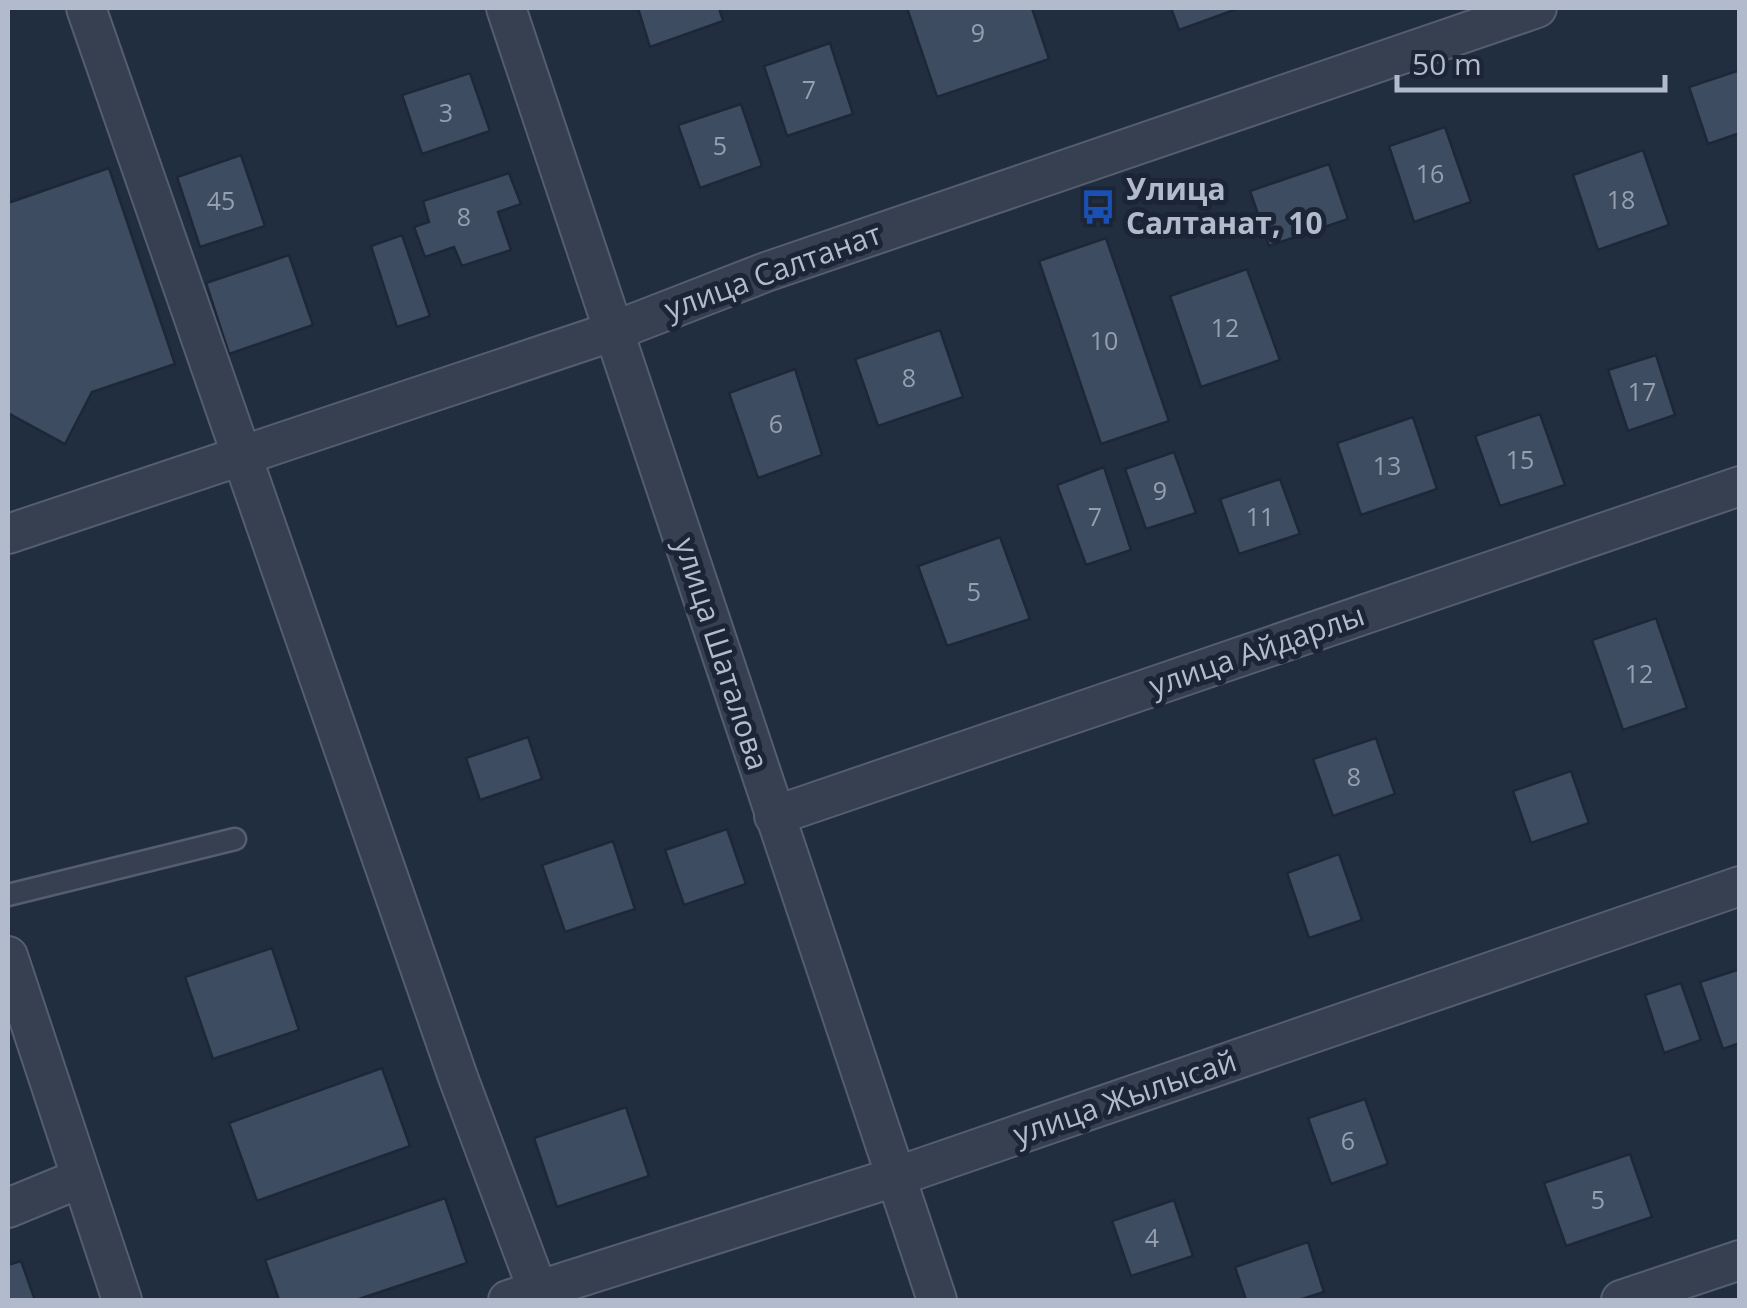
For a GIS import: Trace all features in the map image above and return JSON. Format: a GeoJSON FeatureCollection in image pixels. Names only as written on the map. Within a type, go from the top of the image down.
{"type":"FeatureCollection","features":[{"type":"Feature","properties":{"kind":"street"},"geometry":{"type":"LineString","coordinates":[[86,8],[459,1080],[523,1296]]}},
{"type":"Feature","properties":{"kind":"street","name":"улица Шаталова"},"geometry":{"type":"LineString","coordinates":[[506,8],[937,1300]]}},
{"type":"Feature","properties":{"kind":"street","name":"улица Салтанат"},"geometry":{"type":"LineString","coordinates":[[8,534],[614,331],[766,272],[1538,8]]}},
{"type":"Feature","properties":{"kind":"street","name":"улица Айдарлы"},"geometry":{"type":"LineString","coordinates":[[774,816],[1740,486]]}},
{"type":"Feature","properties":{"kind":"street","name":"улица Жылысай"},"geometry":{"type":"LineString","coordinates":[[523,1296],[895,1177],[1740,886]]}},
{"type":"Feature","properties":{"kind":"street"},"geometry":{"type":"LineString","coordinates":[[8,960],[122,1300]]}},
{"type":"Feature","properties":{"kind":"street"},"geometry":{"type":"LineString","coordinates":[[8,1208],[81,1178]]}},
{"type":"Feature","properties":{"kind":"street"},"geometry":{"type":"LineString","coordinates":[[1621,1300],[1740,1260]]}},
{"type":"Feature","properties":{"kind":"lane"},"geometry":{"type":"LineString","coordinates":[[8,894],[236,838]]}},
{"type":"Feature","properties":{"kind":"building"},"geometry":{"type":"Polygon","coordinates":[[[638,8],[719,8],[723,21],[650,47],[638,8]]]}},
{"type":"Feature","properties":{"kind":"building"},"geometry":{"type":"Polygon","coordinates":[[[907,8],[1032,8],[1049,59],[937,97],[907,8]]]}},
{"type":"Feature","properties":{"kind":"building"},"geometry":{"type":"Polygon","coordinates":[[[1171,8],[1236,8],[1237,9],[1179,30],[1171,8]]]}},
{"type":"Feature","properties":{"kind":"building"},"geometry":{"type":"Polygon","coordinates":[[[830,43],[853,114],[787,136],[764,66],[830,43]]]}},
{"type":"Feature","properties":{"kind":"building"},"geometry":{"type":"Polygon","coordinates":[[[1740,70],[1740,133],[1708,144],[1689,87],[1740,70]]]}},
{"type":"Feature","properties":{"kind":"building"},"geometry":{"type":"Polygon","coordinates":[[[470,73],[490,131],[422,154],[402,95],[470,73]]]}},
{"type":"Feature","properties":{"kind":"building"},"geometry":{"type":"Polygon","coordinates":[[[741,104],[762,166],[700,188],[678,125],[741,104]]]}},
{"type":"Feature","properties":{"kind":"building"},"geometry":{"type":"Polygon","coordinates":[[[1445,127],[1471,202],[1414,222],[1389,146],[1445,127]]]}},
{"type":"Feature","properties":{"kind":"building"},"geometry":{"type":"Polygon","coordinates":[[[1643,150],[1669,225],[1598,250],[1573,175],[1643,150]]]}},
{"type":"Feature","properties":{"kind":"building"},"geometry":{"type":"Polygon","coordinates":[[[241,155],[265,226],[200,247],[177,177],[241,155]]]}},
{"type":"Feature","properties":{"kind":"building"},"geometry":{"type":"Polygon","coordinates":[[[1329,164],[1348,219],[1269,246],[1250,191],[1329,164]]]}},
{"type":"Feature","properties":{"kind":"building"},"geometry":{"type":"Polygon","coordinates":[[[109,168],[175,364],[92,392],[65,444],[8,413],[8,203],[109,168]]]}},
{"type":"Feature","properties":{"kind":"building"},"geometry":{"type":"Polygon","coordinates":[[[509,173],[521,204],[498,212],[511,250],[462,266],[454,247],[425,257],[414,227],[429,222],[423,201],[509,173]]]}},
{"type":"Feature","properties":{"kind":"building"},"geometry":{"type":"Polygon","coordinates":[[[402,235],[430,316],[397,327],[371,246],[402,235]]]}},
{"type":"Feature","properties":{"kind":"building"},"geometry":{"type":"Polygon","coordinates":[[[1106,238],[1169,421],[1101,444],[1039,261],[1106,238]]]}},
{"type":"Feature","properties":{"kind":"building"},"geometry":{"type":"Polygon","coordinates":[[[289,255],[313,325],[229,354],[206,283],[289,255]]]}},
{"type":"Feature","properties":{"kind":"building"},"geometry":{"type":"Polygon","coordinates":[[[1247,269],[1280,360],[1201,387],[1170,296],[1247,269]]]}},
{"type":"Feature","properties":{"kind":"building"},"geometry":{"type":"Polygon","coordinates":[[[940,330],[963,397],[878,426],[855,359],[940,330]]]}},
{"type":"Feature","properties":{"kind":"building"},"geometry":{"type":"Polygon","coordinates":[[[1656,355],[1675,415],[1628,431],[1608,370],[1656,355]]]}},
{"type":"Feature","properties":{"kind":"building"},"geometry":{"type":"Polygon","coordinates":[[[795,369],[822,455],[758,478],[729,393],[795,369]]]}},
{"type":"Feature","properties":{"kind":"building"},"geometry":{"type":"Polygon","coordinates":[[[1540,414],[1565,485],[1500,506],[1475,436],[1540,414]]]}},
{"type":"Feature","properties":{"kind":"building"},"geometry":{"type":"Polygon","coordinates":[[[1413,417],[1437,489],[1361,515],[1337,443],[1413,417]]]}},
{"type":"Feature","properties":{"kind":"building"},"geometry":{"type":"Polygon","coordinates":[[[1174,452],[1196,513],[1146,529],[1125,469],[1174,452]]]}},
{"type":"Feature","properties":{"kind":"building"},"geometry":{"type":"Polygon","coordinates":[[[1104,467],[1131,550],[1086,565],[1057,485],[1104,467]]]}},
{"type":"Feature","properties":{"kind":"building"},"geometry":{"type":"Polygon","coordinates":[[[1280,479],[1300,534],[1239,554],[1220,499],[1280,479]]]}},
{"type":"Feature","properties":{"kind":"building"},"geometry":{"type":"Polygon","coordinates":[[[1000,537],[1030,619],[947,646],[918,566],[1000,537]]]}},
{"type":"Feature","properties":{"kind":"building"},"geometry":{"type":"Polygon","coordinates":[[[1656,618],[1687,708],[1623,730],[1592,640],[1656,618]]]}},
{"type":"Feature","properties":{"kind":"building"},"geometry":{"type":"Polygon","coordinates":[[[528,737],[542,779],[480,800],[466,758],[528,737]]]}},
{"type":"Feature","properties":{"kind":"building"},"geometry":{"type":"Polygon","coordinates":[[[1376,738],[1395,794],[1333,816],[1313,759],[1376,738]]]}},
{"type":"Feature","properties":{"kind":"building"},"geometry":{"type":"Polygon","coordinates":[[[1571,771],[1589,823],[1531,843],[1513,791],[1571,771]]]}},
{"type":"Feature","properties":{"kind":"building"},"geometry":{"type":"Polygon","coordinates":[[[727,829],[746,884],[684,905],[665,850],[727,829]]]}},
{"type":"Feature","properties":{"kind":"building"},"geometry":{"type":"Polygon","coordinates":[[[613,841],[635,909],[565,932],[542,865],[613,841]]]}},
{"type":"Feature","properties":{"kind":"building"},"geometry":{"type":"Polygon","coordinates":[[[1339,854],[1362,920],[1309,938],[1287,873],[1339,854]]]}},
{"type":"Feature","properties":{"kind":"building"},"geometry":{"type":"Polygon","coordinates":[[[272,948],[299,1030],[213,1059],[185,977],[272,948]]]}},
{"type":"Feature","properties":{"kind":"building"},"geometry":{"type":"Polygon","coordinates":[[[1740,969],[1740,1043],[1723,1049],[1700,982],[1740,969]]]}},
{"type":"Feature","properties":{"kind":"building"},"geometry":{"type":"Polygon","coordinates":[[[1681,983],[1701,1040],[1664,1053],[1645,995],[1681,983]]]}},
{"type":"Feature","properties":{"kind":"building"},"geometry":{"type":"Polygon","coordinates":[[[382,1068],[410,1146],[257,1201],[229,1123],[382,1068]]]}},
{"type":"Feature","properties":{"kind":"building"},"geometry":{"type":"Polygon","coordinates":[[[1365,1099],[1388,1164],[1331,1184],[1308,1118],[1365,1099]]]}},
{"type":"Feature","properties":{"kind":"building"},"geometry":{"type":"Polygon","coordinates":[[[626,1107],[649,1176],[557,1207],[534,1138],[626,1107]]]}},
{"type":"Feature","properties":{"kind":"building"},"geometry":{"type":"Polygon","coordinates":[[[1630,1154],[1652,1217],[1566,1246],[1544,1183],[1630,1154]]]}},
{"type":"Feature","properties":{"kind":"building"},"geometry":{"type":"Polygon","coordinates":[[[445,1198],[467,1263],[356,1300],[279,1300],[265,1260],[445,1198]]]}},
{"type":"Feature","properties":{"kind":"building"},"geometry":{"type":"Polygon","coordinates":[[[1174,1200],[1193,1256],[1131,1276],[1112,1221],[1174,1200]]]}},
{"type":"Feature","properties":{"kind":"building"},"geometry":{"type":"Polygon","coordinates":[[[1308,1242],[1324,1292],[1299,1300],[1246,1300],[1235,1267],[1308,1242]]]}},
{"type":"Feature","properties":{"kind":"building"},"geometry":{"type":"Polygon","coordinates":[[[21,1261],[35,1300],[8,1300],[8,1265],[21,1261]]]}},
{"type":"Feature","properties":{"kind":"place","name":"Улица Салтанат, 10"},"geometry":{"type":"Point","coordinates":[1098,207]}}]}
